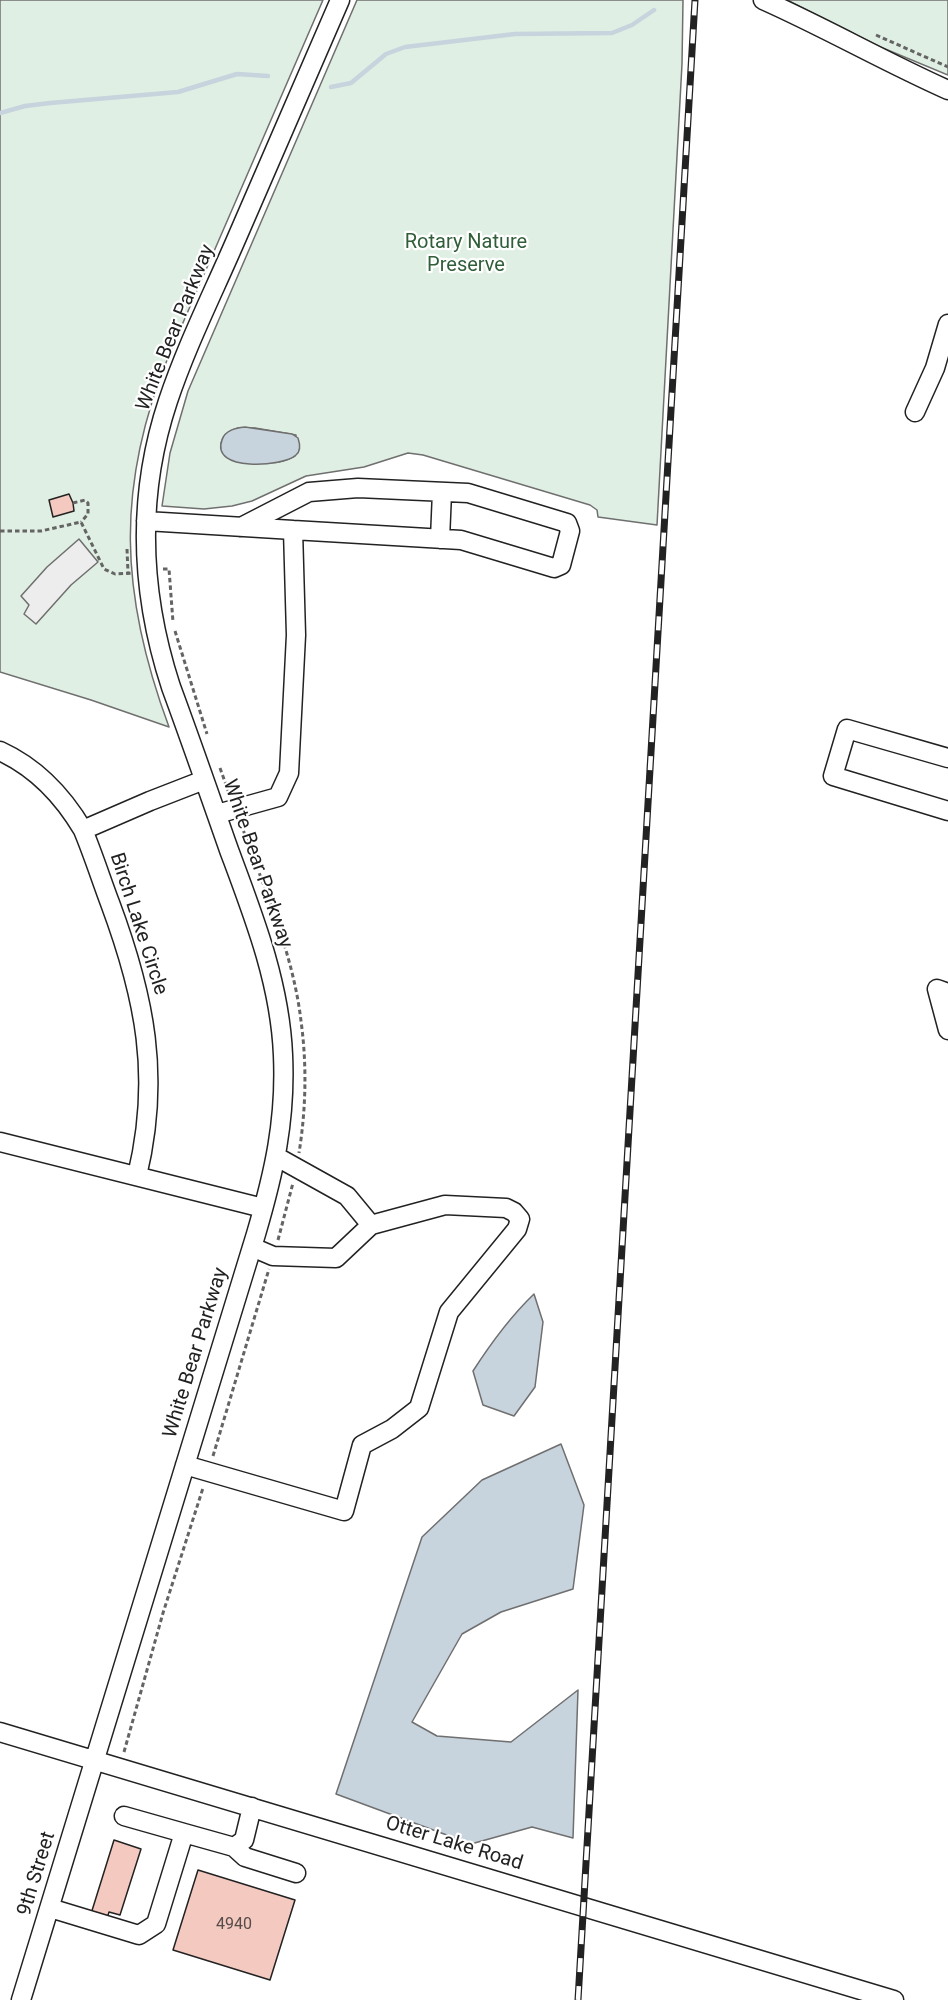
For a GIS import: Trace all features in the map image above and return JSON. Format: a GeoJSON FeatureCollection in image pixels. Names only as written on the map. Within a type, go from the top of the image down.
{"type":"FeatureCollection","features":[{"type":"Feature","properties":{"kind":"street","name":"White Bear Parkway"},"geometry":{"type":"LineString","coordinates":[[94,1760],[263,1208],[277,1157],[284,1072],[279,1011],[262,942],[171,687],[156,634],[147,571],[148,494],[155,449],[175,381],[340,0]]}},
{"type":"Feature","properties":{"kind":"street"},"geometry":{"type":"LineString","coordinates":[[763,0],[948,90]]}},
{"type":"Feature","properties":{"kind":"street"},"geometry":{"type":"LineString","coordinates":[[915,412],[935,368],[948,324]]}},
{"type":"Feature","properties":{"kind":"street"},"geometry":{"type":"LineString","coordinates":[[146,521],[242,527],[440,539],[461,540],[554,568],[561,565],[570,531],[567,523],[468,493],[358,488],[309,492],[242,527]]}},
{"type":"Feature","properties":{"kind":"street"},"geometry":{"type":"LineString","coordinates":[[440,539],[442,492]]}},
{"type":"Feature","properties":{"kind":"street"},"geometry":{"type":"LineString","coordinates":[[217,814],[278,797],[289,773],[296,635],[293,530]]}},
{"type":"Feature","properties":{"kind":"street"},"geometry":{"type":"LineString","coordinates":[[948,758],[847,729],[833,776],[948,811]]}},
{"type":"Feature","properties":{"kind":"street","name":"Birch Lake Circle"},"geometry":{"type":"LineString","coordinates":[[0,751],[26,766],[44,781],[61,798],[83,830],[127,951],[143,1013],[148,1057],[148,1102],[143,1152],[137,1176]]}},
{"type":"Feature","properties":{"kind":"street"},"geometry":{"type":"LineString","coordinates":[[83,830],[143,803],[204,780]]}},
{"type":"Feature","properties":{"kind":"street"},"geometry":{"type":"LineString","coordinates":[[948,993],[937,989],[948,1030]]}},
{"type":"Feature","properties":{"kind":"street"},"geometry":{"type":"LineString","coordinates":[[0,1142],[263,1208]]}},
{"type":"Feature","properties":{"kind":"street"},"geometry":{"type":"LineString","coordinates":[[277,1157],[347,1196],[371,1225]]}},
{"type":"Feature","properties":{"kind":"street"},"geometry":{"type":"LineString","coordinates":[[185,1465],[344,1512],[362,1445],[392,1430],[419,1408],[449,1312],[517,1229],[520,1219],[506,1208],[445,1205],[371,1225],[336,1258],[273,1256],[252,1247]]}},
{"type":"Feature","properties":{"kind":"street","name":"Otter Lake Road"},"geometry":{"type":"LineString","coordinates":[[0,1732],[894,2000]]}},
{"type":"Feature","properties":{"kind":"street","name":"9th Street"},"geometry":{"type":"LineString","coordinates":[[21,2000],[94,1760]]}},
{"type":"Feature","properties":{"kind":"street"},"geometry":{"type":"LineString","coordinates":[[234,1847],[244,1840],[252,1807]]}},
{"type":"Feature","properties":{"kind":"street"},"geometry":{"type":"LineString","coordinates":[[124,1816],[234,1847],[245,1857],[296,1873]]}},
{"type":"Feature","properties":{"kind":"street"},"geometry":{"type":"LineString","coordinates":[[50,1908],[138,1935],[156,1924],[184,1833]]}},
{"type":"Feature","properties":{"kind":"path"},"geometry":{"type":"LineString","coordinates":[[876,35],[948,67]]}},
{"type":"Feature","properties":{"kind":"path"},"geometry":{"type":"LineString","coordinates":[[0,531],[47,530],[81,522],[88,514],[88,503],[85,500],[74,502]]}},
{"type":"Feature","properties":{"kind":"path"},"geometry":{"type":"LineString","coordinates":[[81,522],[106,571],[115,574],[128,573],[127,549]]}},
{"type":"Feature","properties":{"kind":"path"},"geometry":{"type":"LineString","coordinates":[[169,569],[173,626],[210,744]]}},
{"type":"Feature","properties":{"kind":"path"},"geometry":{"type":"LineString","coordinates":[[119,1768],[163,1613],[209,1471],[287,1210],[304,1121],[305,1064],[301,1019],[280,934],[219,766]]}},
{"type":"Feature","properties":{"kind":"green space"},"geometry":{"type":"Polygon","coordinates":[[[0,0],[323,0],[169,355],[151,403],[139,450],[132,496],[130,541],[133,586],[141,632],[153,679],[169,727],[0,672],[0,0]]]}},
{"type":"Feature","properties":{"kind":"green space","name":"Rotary Nature Preserve"},"geometry":{"type":"Polygon","coordinates":[[[357,0],[683,0],[682,64],[657,525],[598,517],[597,510],[590,505],[423,455],[408,453],[364,467],[306,476],[252,501],[232,506],[204,509],[162,506],[170,453],[188,391],[357,0]],[[238,428],[231,431],[223,437],[221,448],[248,459],[266,463],[295,456],[296,435],[255,428],[238,428]]]}},
{"type":"Feature","properties":{"kind":"green space"},"geometry":{"type":"Polygon","coordinates":[[[787,0],[948,0],[948,75],[878,46],[787,0]]]}},
{"type":"Feature","properties":{"kind":"shaded area"},"geometry":{"type":"Polygon","coordinates":[[[245,427],[292,434],[298,438],[299,452],[289,459],[264,464],[237,462],[227,458],[221,450],[223,437],[231,430],[245,427]]]}},
{"type":"Feature","properties":{"kind":"shaded area"},"geometry":{"type":"Polygon","coordinates":[[[79,539],[98,562],[71,585],[36,624],[24,614],[29,605],[21,596],[47,567],[79,539]]]}},
{"type":"Feature","properties":{"kind":"shaded area"},"geometry":{"type":"Polygon","coordinates":[[[534,1294],[543,1322],[535,1387],[514,1416],[483,1405],[473,1371],[501,1331],[534,1294]]]}},
{"type":"Feature","properties":{"kind":"shaded area"},"geometry":{"type":"Polygon","coordinates":[[[561,1444],[584,1505],[573,1589],[501,1612],[462,1634],[412,1722],[437,1736],[511,1742],[578,1690],[573,1838],[532,1827],[471,1844],[336,1794],[422,1537],[482,1480],[561,1444]]]}},
{"type":"Feature","properties":{"kind":"building"},"geometry":{"type":"Polygon","coordinates":[[[69,494],[74,511],[53,517],[49,500],[69,494]]]}},
{"type":"Feature","properties":{"kind":"building"},"geometry":{"type":"Polygon","coordinates":[[[114,1840],[141,1849],[120,1915],[109,1912],[106,1922],[90,1917],[114,1840]]]}},
{"type":"Feature","properties":{"kind":"building"},"geometry":{"type":"Polygon","coordinates":[[[198,1870],[295,1900],[270,1980],[173,1950],[198,1870]]]}},
{"type":"Feature","properties":{"kind":"waterway"},"geometry":{"type":"LineString","coordinates":[[331,87],[351,83],[386,54],[405,47],[515,34],[612,33],[632,25],[654,10]]}},
{"type":"Feature","properties":{"kind":"waterway"},"geometry":{"type":"LineString","coordinates":[[0,113],[25,106],[50,103],[178,92],[237,74],[268,76]]}},
{"type":"Feature","properties":{"kind":"railway"},"geometry":{"type":"LineString","coordinates":[[578,2000],[695,0]]}}]}
